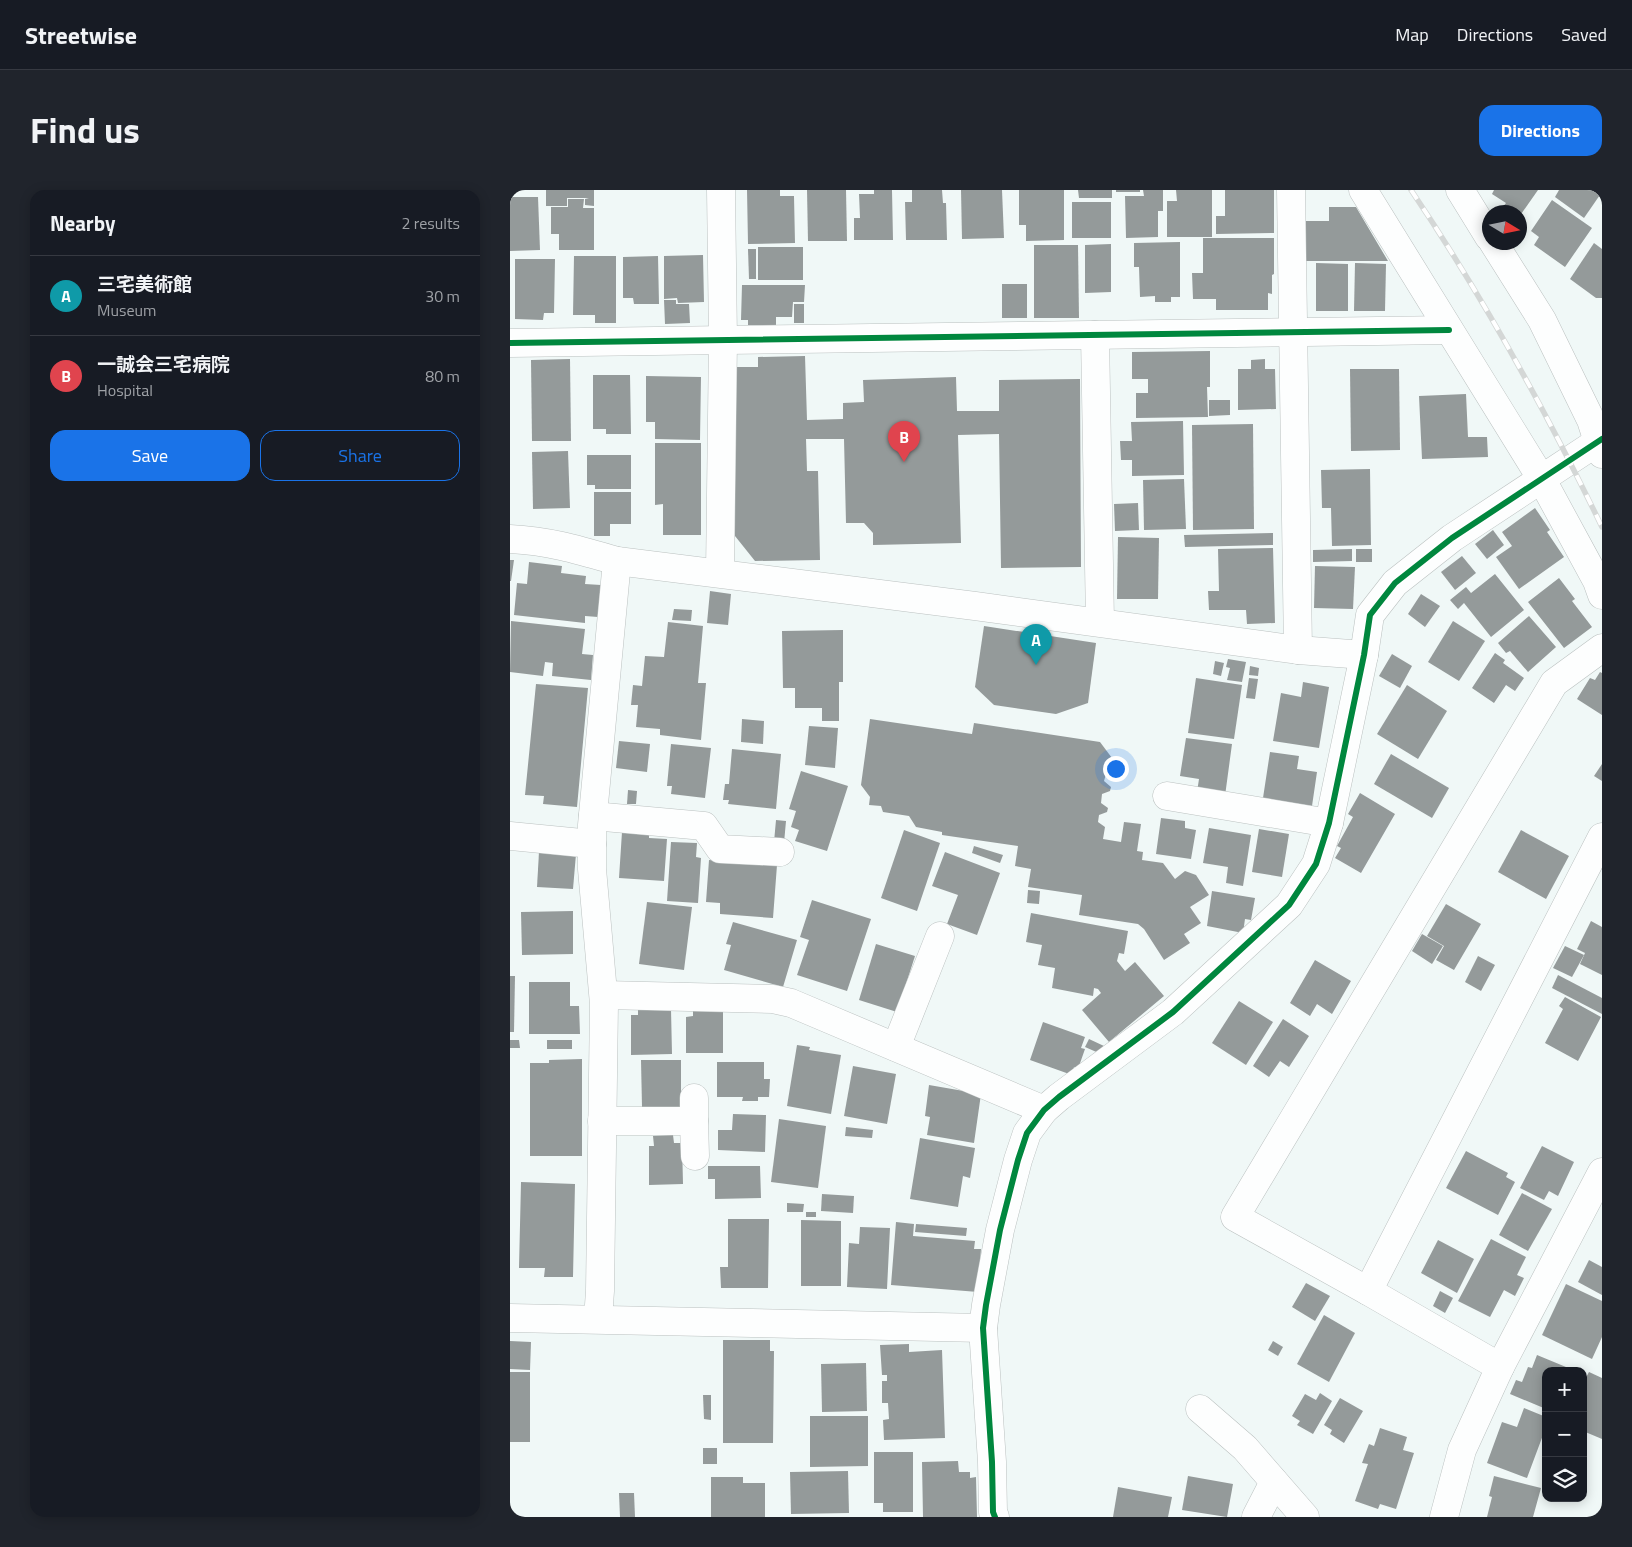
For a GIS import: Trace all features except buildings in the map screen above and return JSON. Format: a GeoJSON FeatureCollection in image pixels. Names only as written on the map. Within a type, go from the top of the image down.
{"type":"FeatureCollection","features":[{"type":"Feature","properties":{"kind":"street"},"geometry":{"type":"LineString","coordinates":[[720,573],[723,340],[721,190]]}},
{"type":"Feature","properties":{"kind":"street"},"geometry":{"type":"LineString","coordinates":[[1291,190],[1298,650]]}},
{"type":"Feature","properties":{"kind":"street"},"geometry":{"type":"LineString","coordinates":[[1363,190],[1541,478],[1597,581],[1602,595]]}},
{"type":"Feature","properties":{"kind":"street"},"geometry":{"type":"LineString","coordinates":[[1460,190],[1482,224]]}},
{"type":"Feature","properties":{"kind":"street"},"geometry":{"type":"LineString","coordinates":[[995,1517],[993,1512],[992,1462],[983,1328],[991,1273],[1000,1230],[1027,1133],[1044,1110],[1059,1097],[1173,1012],[1289,906],[1316,864],[1328,823],[1364,654],[1370,615],[1395,583],[1452,538],[1541,478],[1601,445],[1591,420],[1542,320],[1498,250]]}},
{"type":"Feature","properties":{"kind":"street"},"geometry":{"type":"LineString","coordinates":[[510,343],[1449,330]]}},
{"type":"Feature","properties":{"kind":"street"},"geometry":{"type":"LineString","coordinates":[[1094,335],[1100,622]]}},
{"type":"Feature","properties":{"kind":"street"},"geometry":{"type":"LineString","coordinates":[[510,539],[540,541],[574,548],[617,561],[1100,622],[1298,650],[1364,654]]}},
{"type":"Feature","properties":{"kind":"street"},"geometry":{"type":"LineString","coordinates":[[598,1320],[604,996],[592,869],[592,844],[617,561]]}},
{"type":"Feature","properties":{"kind":"street"},"geometry":{"type":"LineString","coordinates":[[1500,1367],[1235,1217],[1554,683],[1602,648]]}},
{"type":"Feature","properties":{"kind":"street"},"geometry":{"type":"LineString","coordinates":[[1167,796],[1328,823]]}},
{"type":"Feature","properties":{"kind":"street"},"geometry":{"type":"LineString","coordinates":[[593,816],[704,826],[720,849],[780,852]]}},
{"type":"Feature","properties":{"kind":"street"},"geometry":{"type":"LineString","coordinates":[[510,836],[592,844]]}},
{"type":"Feature","properties":{"kind":"street"},"geometry":{"type":"LineString","coordinates":[[1368,1291],[1602,837]]}},
{"type":"Feature","properties":{"kind":"street"},"geometry":{"type":"LineString","coordinates":[[896,1047],[940,936]]}},
{"type":"Feature","properties":{"kind":"street"},"geometry":{"type":"LineString","coordinates":[[604,996],[773,999],[791,1003],[1044,1110]]}},
{"type":"Feature","properties":{"kind":"street"},"geometry":{"type":"LineString","coordinates":[[602,1121],[694,1110],[696,1156]]}},
{"type":"Feature","properties":{"kind":"street"},"geometry":{"type":"LineString","coordinates":[[1444,1517],[1462,1450],[1500,1367],[1602,1172]]}},
{"type":"Feature","properties":{"kind":"street"},"geometry":{"type":"LineString","coordinates":[[510,1318],[983,1328]]}},
{"type":"Feature","properties":{"kind":"street"},"geometry":{"type":"LineString","coordinates":[[1200,1409],[1245,1448],[1305,1517]]}},
{"type":"Feature","properties":{"kind":"street"},"geometry":{"type":"LineString","coordinates":[[1256,1517],[1274,1482]]}},
{"type":"Feature","properties":{"kind":"railway"},"geometry":{"type":"LineString","coordinates":[[1411,190],[1438,230],[1512,355],[1559,440],[1602,527]]}},
{"type":"Feature","properties":{"kind":"cycle path"},"geometry":{"type":"LineString","coordinates":[[510,343],[1449,330]]}},
{"type":"Feature","properties":{"kind":"cycle path"},"geometry":{"type":"LineString","coordinates":[[995,1517],[993,1512],[992,1462],[983,1328],[1000,1230],[1027,1133],[1044,1110],[1173,1012],[1289,905],[1316,864],[1329,823],[1364,655],[1370,615],[1395,583],[1452,538],[1602,439]]}},
{"type":"Feature","properties":{"kind":"place","name":"一誠会三宅病院"},"geometry":{"type":"Point","coordinates":[904,462]}},
{"type":"Feature","properties":{"kind":"place","name":"三宅美術館"},"geometry":{"type":"Point","coordinates":[1036,665]}}]}
